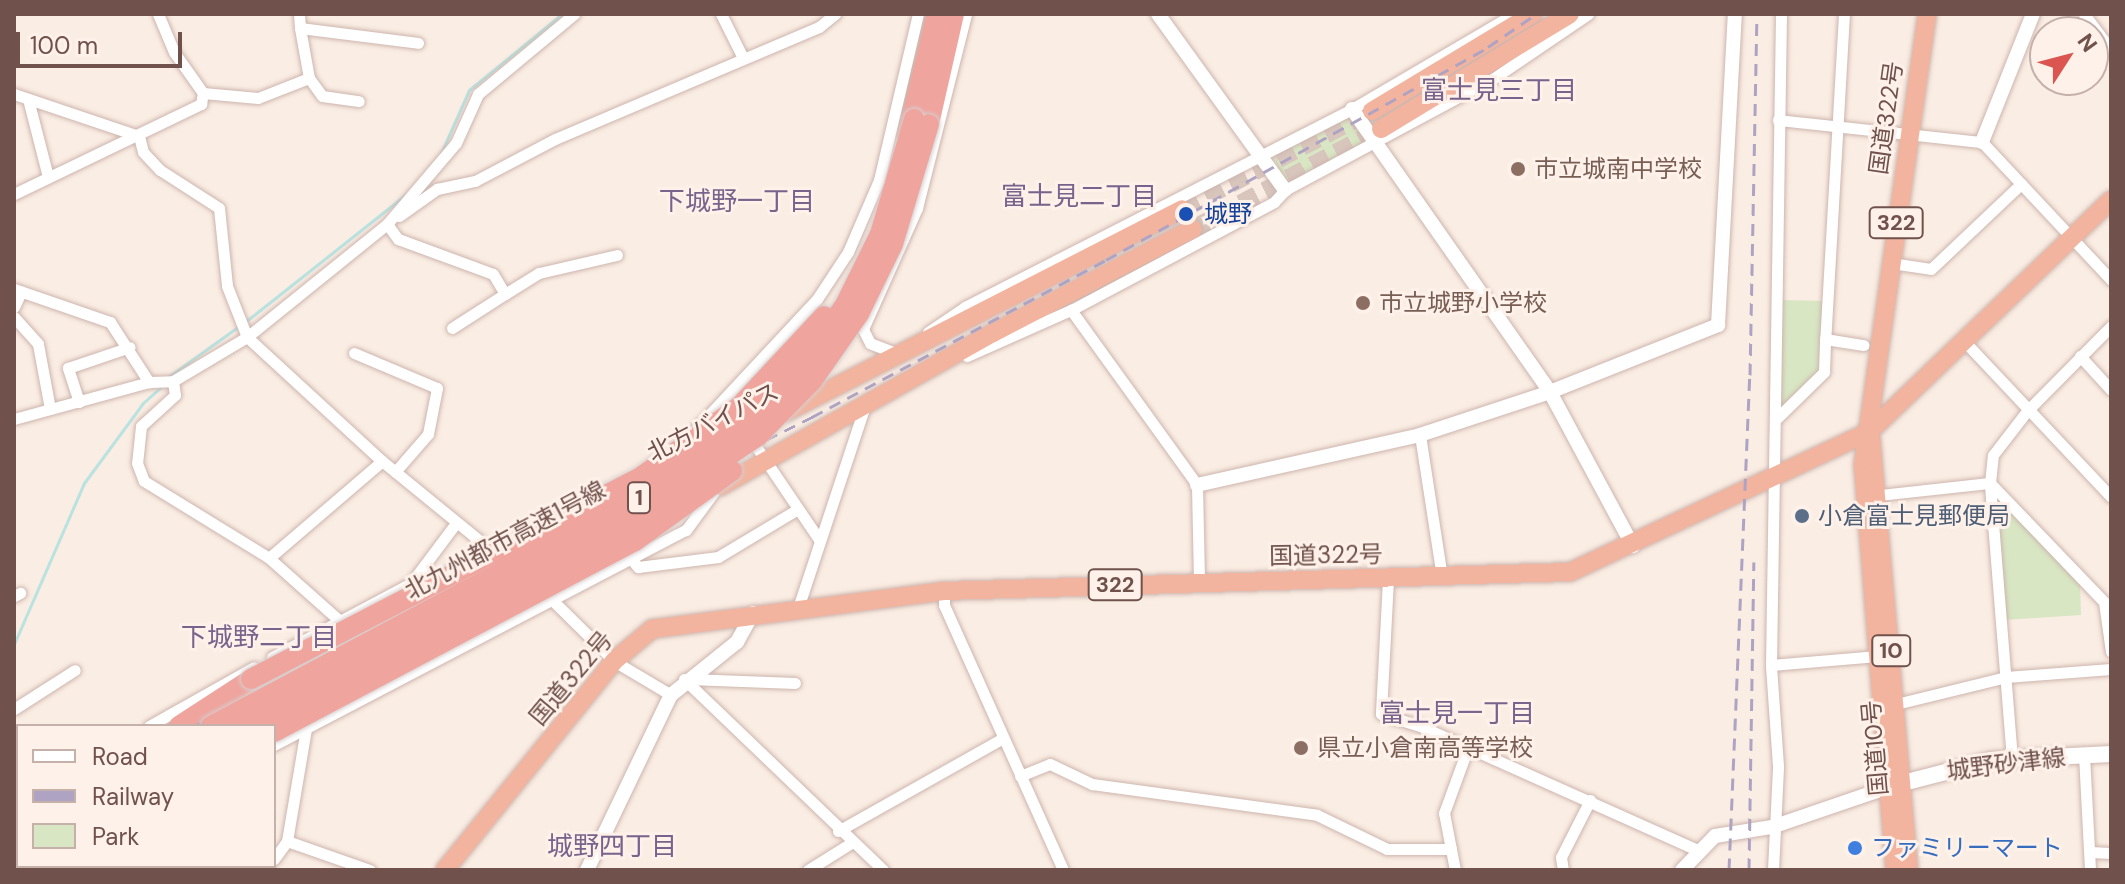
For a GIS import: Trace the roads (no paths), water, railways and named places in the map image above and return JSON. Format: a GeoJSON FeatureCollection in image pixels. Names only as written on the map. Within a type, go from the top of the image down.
{"type":"FeatureCollection","features":[{"type":"Feature","properties":{"kind":"highway","name":"北九州都市高速1号線"},"geometry":{"type":"LineString","coordinates":[[215,724],[616,511],[682,472],[744,426],[799,369],[845,305],[880,234],[914,119],[937,14]]}},
{"type":"Feature","properties":{"kind":"highway","name":"北九州都市高速1号線"},"geometry":{"type":"LineString","coordinates":[[248,724],[693,484],[784,411],[859,314],[908,202],[954,14]]}},
{"type":"Feature","properties":{"kind":"highway"},"geometry":{"type":"LineString","coordinates":[[1372,111],[1533,14]]}},
{"type":"Feature","properties":{"kind":"highway"},"geometry":{"type":"LineString","coordinates":[[1378,136],[1570,14]]}},
{"type":"Feature","properties":{"kind":"highway","name":"国道322号"},"geometry":{"type":"LineString","coordinates":[[445,870],[614,661],[652,629],[753,613],[944,591],[1570,572],[1775,480],[1869,432],[1907,133],[1927,14]]}},
{"type":"Feature","properties":{"kind":"highway"},"geometry":{"type":"LineString","coordinates":[[185,724],[251,679],[642,476],[740,406],[795,351],[859,267],[914,119]]}},
{"type":"Feature","properties":{"kind":"highway"},"geometry":{"type":"LineString","coordinates":[[1869,432],[2111,200]]}},
{"type":"Feature","properties":{"kind":"highway","name":"北方バイパス"},"geometry":{"type":"LineString","coordinates":[[186,724],[652,480],[1182,209]]}},
{"type":"Feature","properties":{"kind":"highway"},"geometry":{"type":"LineString","coordinates":[[269,724],[716,489],[916,381],[993,333],[1193,229]]}},
{"type":"Feature","properties":{"kind":"highway"},"geometry":{"type":"LineString","coordinates":[[276,731],[598,562],[691,505],[788,418],[839,352],[859,314]]}},
{"type":"Feature","properties":{"kind":"highway","name":"国道10号"},"geometry":{"type":"LineString","coordinates":[[1869,432],[1879,495],[1896,704],[1895,870]]}},
{"type":"Feature","properties":{"kind":"highway","name":"国道10号"},"geometry":{"type":"LineString","coordinates":[[1869,432],[1863,465],[1878,656],[1909,870]]}},
{"type":"Feature","properties":{"kind":"main road","name":"城野砂津線"},"geometry":{"type":"LineString","coordinates":[[1896,785],[1960,766],[2012,759],[2111,754]]}},
{"type":"Feature","properties":{"kind":"street"},"geometry":{"type":"LineString","coordinates":[[14,194],[201,104],[203,93],[174,52],[158,14]]}},
{"type":"Feature","properties":{"kind":"street"},"geometry":{"type":"LineString","coordinates":[[299,14],[309,78],[322,96],[359,101]]}},
{"type":"Feature","properties":{"kind":"street"},"geometry":{"type":"LineString","coordinates":[[14,419],[149,382],[173,381],[247,337],[390,221],[456,143],[478,94],[574,14]]}},
{"type":"Feature","properties":{"kind":"street"},"geometry":{"type":"LineString","coordinates":[[721,14],[743,58]]}},
{"type":"Feature","properties":{"kind":"street"},"geometry":{"type":"LineString","coordinates":[[390,221],[408,213],[437,189],[475,181],[555,139],[819,27],[835,14]]}},
{"type":"Feature","properties":{"kind":"street"},"geometry":{"type":"LineString","coordinates":[[652,480],[721,399],[817,299],[848,252],[879,180],[918,14]]}},
{"type":"Feature","properties":{"kind":"street"},"geometry":{"type":"LineString","coordinates":[[966,14],[917,208],[863,329],[870,343],[894,356],[965,307],[1257,154],[1352,109],[1514,14]]}},
{"type":"Feature","properties":{"kind":"street"},"geometry":{"type":"LineString","coordinates":[[1158,14],[1285,190]]}},
{"type":"Feature","properties":{"kind":"street"},"geometry":{"type":"LineString","coordinates":[[916,381],[1071,310],[1274,202],[1285,190],[1378,136],[1494,78],[1588,14]]}},
{"type":"Feature","properties":{"kind":"street"},"geometry":{"type":"LineString","coordinates":[[1197,485],[1420,435],[1550,392],[1718,325],[1735,14]]}},
{"type":"Feature","properties":{"kind":"street"},"geometry":{"type":"LineString","coordinates":[[1773,870],[1772,827],[1778,766],[1771,665],[1781,14]]}},
{"type":"Feature","properties":{"kind":"street"},"geometry":{"type":"LineString","coordinates":[[1775,420],[1824,372],[1844,14]]}},
{"type":"Feature","properties":{"kind":"street"},"geometry":{"type":"LineString","coordinates":[[1982,142],[2033,14]]}},
{"type":"Feature","properties":{"kind":"street"},"geometry":{"type":"LineString","coordinates":[[300,28],[418,43]]}},
{"type":"Feature","properties":{"kind":"street"},"geometry":{"type":"LineString","coordinates":[[203,93],[258,98],[309,78]]}},
{"type":"Feature","properties":{"kind":"street"},"geometry":{"type":"LineString","coordinates":[[14,94],[139,136]]}},
{"type":"Feature","properties":{"kind":"street"},"geometry":{"type":"LineString","coordinates":[[28,99],[48,177]]}},
{"type":"Feature","properties":{"kind":"street"},"geometry":{"type":"LineString","coordinates":[[1352,109],[1378,136],[1550,392],[1633,546]]}},
{"type":"Feature","properties":{"kind":"street"},"geometry":{"type":"LineString","coordinates":[[1778,120],[1982,142],[2111,280]]}},
{"type":"Feature","properties":{"kind":"street"},"geometry":{"type":"LineString","coordinates":[[139,136],[143,152],[160,170],[219,208],[227,286],[247,337],[382,461],[553,599],[614,661],[671,695]]}},
{"type":"Feature","properties":{"kind":"street"},"geometry":{"type":"LineString","coordinates":[[1891,263],[1931,269],[2021,184]]}},
{"type":"Feature","properties":{"kind":"street"},"geometry":{"type":"LineString","coordinates":[[390,221],[398,239],[493,274],[505,294]]}},
{"type":"Feature","properties":{"kind":"street"},"geometry":{"type":"LineString","coordinates":[[452,328],[539,273],[617,255]]}},
{"type":"Feature","properties":{"kind":"street"},"geometry":{"type":"LineString","coordinates":[[14,307],[18,291],[110,322],[130,347],[149,382]]}},
{"type":"Feature","properties":{"kind":"street"},"geometry":{"type":"LineString","coordinates":[[1071,310],[1197,485],[1199,582]]}},
{"type":"Feature","properties":{"kind":"street"},"geometry":{"type":"LineString","coordinates":[[14,317],[35,336],[50,409]]}},
{"type":"Feature","properties":{"kind":"street"},"geometry":{"type":"LineString","coordinates":[[2012,759],[1990,483],[1993,455],[2027,411],[2111,326]]}},
{"type":"Feature","properties":{"kind":"street"},"geometry":{"type":"LineString","coordinates":[[1825,339],[1864,345]]}},
{"type":"Feature","properties":{"kind":"street"},"geometry":{"type":"LineString","coordinates":[[1965,342],[2111,497]]}},
{"type":"Feature","properties":{"kind":"street"},"geometry":{"type":"LineString","coordinates":[[79,402],[68,368],[130,347]]}},
{"type":"Feature","properties":{"kind":"street"},"geometry":{"type":"LineString","coordinates":[[354,353],[437,388],[428,434],[395,472]]}},
{"type":"Feature","properties":{"kind":"street"},"geometry":{"type":"LineString","coordinates":[[2080,356],[2111,390]]}},
{"type":"Feature","properties":{"kind":"street"},"geometry":{"type":"LineString","coordinates":[[173,381],[175,395],[141,426],[137,463],[144,481],[269,558],[340,621]]}},
{"type":"Feature","properties":{"kind":"street"},"geometry":{"type":"LineString","coordinates":[[721,399],[747,432],[820,541]]}},
{"type":"Feature","properties":{"kind":"street"},"geometry":{"type":"LineString","coordinates":[[798,608],[864,409]]}},
{"type":"Feature","properties":{"kind":"street"},"geometry":{"type":"LineString","coordinates":[[1420,435],[1442,577]]}},
{"type":"Feature","properties":{"kind":"street"},"geometry":{"type":"LineString","coordinates":[[269,558],[382,461]]}},
{"type":"Feature","properties":{"kind":"street"},"geometry":{"type":"LineString","coordinates":[[1879,495],[1990,483]]}},
{"type":"Feature","properties":{"kind":"street"},"geometry":{"type":"LineString","coordinates":[[1990,483],[2108,599],[2111,652]]}},
{"type":"Feature","properties":{"kind":"street"},"geometry":{"type":"LineString","coordinates":[[276,744],[686,530],[716,489]]}},
{"type":"Feature","properties":{"kind":"street"},"geometry":{"type":"LineString","coordinates":[[631,559],[638,567],[718,557],[798,509]]}},
{"type":"Feature","properties":{"kind":"street"},"geometry":{"type":"LineString","coordinates":[[153,724],[411,583],[456,523]]}},
{"type":"Feature","properties":{"kind":"street"},"geometry":{"type":"LineString","coordinates":[[1388,579],[1381,714],[1418,725],[1467,750],[1590,800],[1698,850]]}},
{"type":"Feature","properties":{"kind":"street"},"geometry":{"type":"LineString","coordinates":[[944,591],[944,605],[1063,870]]}},
{"type":"Feature","properties":{"kind":"street"},"geometry":{"type":"LineString","coordinates":[[587,870],[671,695],[684,679],[737,642],[753,613]]}},
{"type":"Feature","properties":{"kind":"street"},"geometry":{"type":"LineString","coordinates":[[1771,665],[1878,656]]}},
{"type":"Feature","properties":{"kind":"street"},"geometry":{"type":"LineString","coordinates":[[1896,704],[2006,677],[2111,669]]}},
{"type":"Feature","properties":{"kind":"street"},"geometry":{"type":"LineString","coordinates":[[14,709],[75,670]]}},
{"type":"Feature","properties":{"kind":"street"},"geometry":{"type":"LineString","coordinates":[[684,679],[795,683]]}},
{"type":"Feature","properties":{"kind":"street"},"geometry":{"type":"LineString","coordinates":[[684,679],[838,831],[883,870]]}},
{"type":"Feature","properties":{"kind":"street"},"geometry":{"type":"LineString","coordinates":[[276,856],[287,841],[306,729]]}},
{"type":"Feature","properties":{"kind":"street"},"geometry":{"type":"LineString","coordinates":[[838,831],[1003,738]]}},
{"type":"Feature","properties":{"kind":"street"},"geometry":{"type":"LineString","coordinates":[[1455,870],[1444,813],[1467,750]]}},
{"type":"Feature","properties":{"kind":"street"},"geometry":{"type":"LineString","coordinates":[[2084,755],[2090,870]]}},
{"type":"Feature","properties":{"kind":"street"},"geometry":{"type":"LineString","coordinates":[[1020,776],[1050,764],[1092,784],[1317,815],[1387,849],[1451,849]]}},
{"type":"Feature","properties":{"kind":"street"},"geometry":{"type":"LineString","coordinates":[[1682,870],[1698,850],[1724,833],[1772,827],[1896,785]]}},
{"type":"Feature","properties":{"kind":"street"},"geometry":{"type":"LineString","coordinates":[[1563,870],[1561,857],[1590,800]]}},
{"type":"Feature","properties":{"kind":"street"},"geometry":{"type":"LineString","coordinates":[[287,841],[370,870]]}},
{"type":"Feature","properties":{"kind":"street"},"geometry":{"type":"LineString","coordinates":[[808,870],[851,843]]}},
{"type":"Feature","properties":{"kind":"street"},"geometry":{"type":"LineString","coordinates":[[2090,852],[2111,853]]}},
{"type":"Feature","properties":{"kind":"waterway"},"geometry":{"type":"LineString","coordinates":[[441,153],[469,90],[562,14]]}},
{"type":"Feature","properties":{"kind":"waterway"},"geometry":{"type":"LineString","coordinates":[[245,322],[405,195]]}},
{"type":"Feature","properties":{"kind":"waterway"},"geometry":{"type":"LineString","coordinates":[[168,377],[239,326]]}},
{"type":"Feature","properties":{"kind":"waterway"},"geometry":{"type":"LineString","coordinates":[[14,644],[84,483],[143,403],[164,384]]}},
{"type":"Feature","properties":{"kind":"tunnel"},"geometry":{"type":"LineString","coordinates":[[1182,209],[1371,111]]}},
{"type":"Feature","properties":{"kind":"tunnel"},"geometry":{"type":"LineString","coordinates":[[1193,229],[1381,129]]}},
{"type":"Feature","properties":{"kind":"railway"},"geometry":{"type":"LineString","coordinates":[[198,724],[812,417],[1106,260],[1488,47],[1536,14]]}},
{"type":"Feature","properties":{"kind":"railway"},"geometry":{"type":"LineString","coordinates":[[1729,870],[1750,375],[1757,14]]}},
{"type":"Feature","properties":{"kind":"railway"},"geometry":{"type":"LineString","coordinates":[[1749,870],[1754,562]]}},
{"type":"Feature","properties":{"kind":"place","name":"市立城南中学校"},"geometry":{"type":"Point","coordinates":[1518,169]}},
{"type":"Feature","properties":{"kind":"place","name":"城野"},"geometry":{"type":"Point","coordinates":[1186,214]}},
{"type":"Feature","properties":{"kind":"place","name":"市立城野小学校"},"geometry":{"type":"Point","coordinates":[1363,303]}},
{"type":"Feature","properties":{"kind":"place","name":"小倉富士見郵便局"},"geometry":{"type":"Point","coordinates":[1802,516]}},
{"type":"Feature","properties":{"kind":"place","name":"県立小倉南高等学校"},"geometry":{"type":"Point","coordinates":[1301,748]}},
{"type":"Feature","properties":{"kind":"place","name":"ファミリーマート"},"geometry":{"type":"Point","coordinates":[1855,848]}},
{"type":"Feature","properties":{"kind":"district","name":"富士見三丁目"},"geometry":{"type":"Point","coordinates":[1499,91]}},
{"type":"Feature","properties":{"kind":"district","name":"富士見二丁目"},"geometry":{"type":"Point","coordinates":[1079,197]}},
{"type":"Feature","properties":{"kind":"district","name":"下城野一丁目"},"geometry":{"type":"Point","coordinates":[737,202]}},
{"type":"Feature","properties":{"kind":"district","name":"下城野二丁目"},"geometry":{"type":"Point","coordinates":[259,638]}},
{"type":"Feature","properties":{"kind":"district","name":"富士見一丁目"},"geometry":{"type":"Point","coordinates":[1457,714]}},
{"type":"Feature","properties":{"kind":"district","name":"城野四丁目"},"geometry":{"type":"Point","coordinates":[612,847]}}]}
